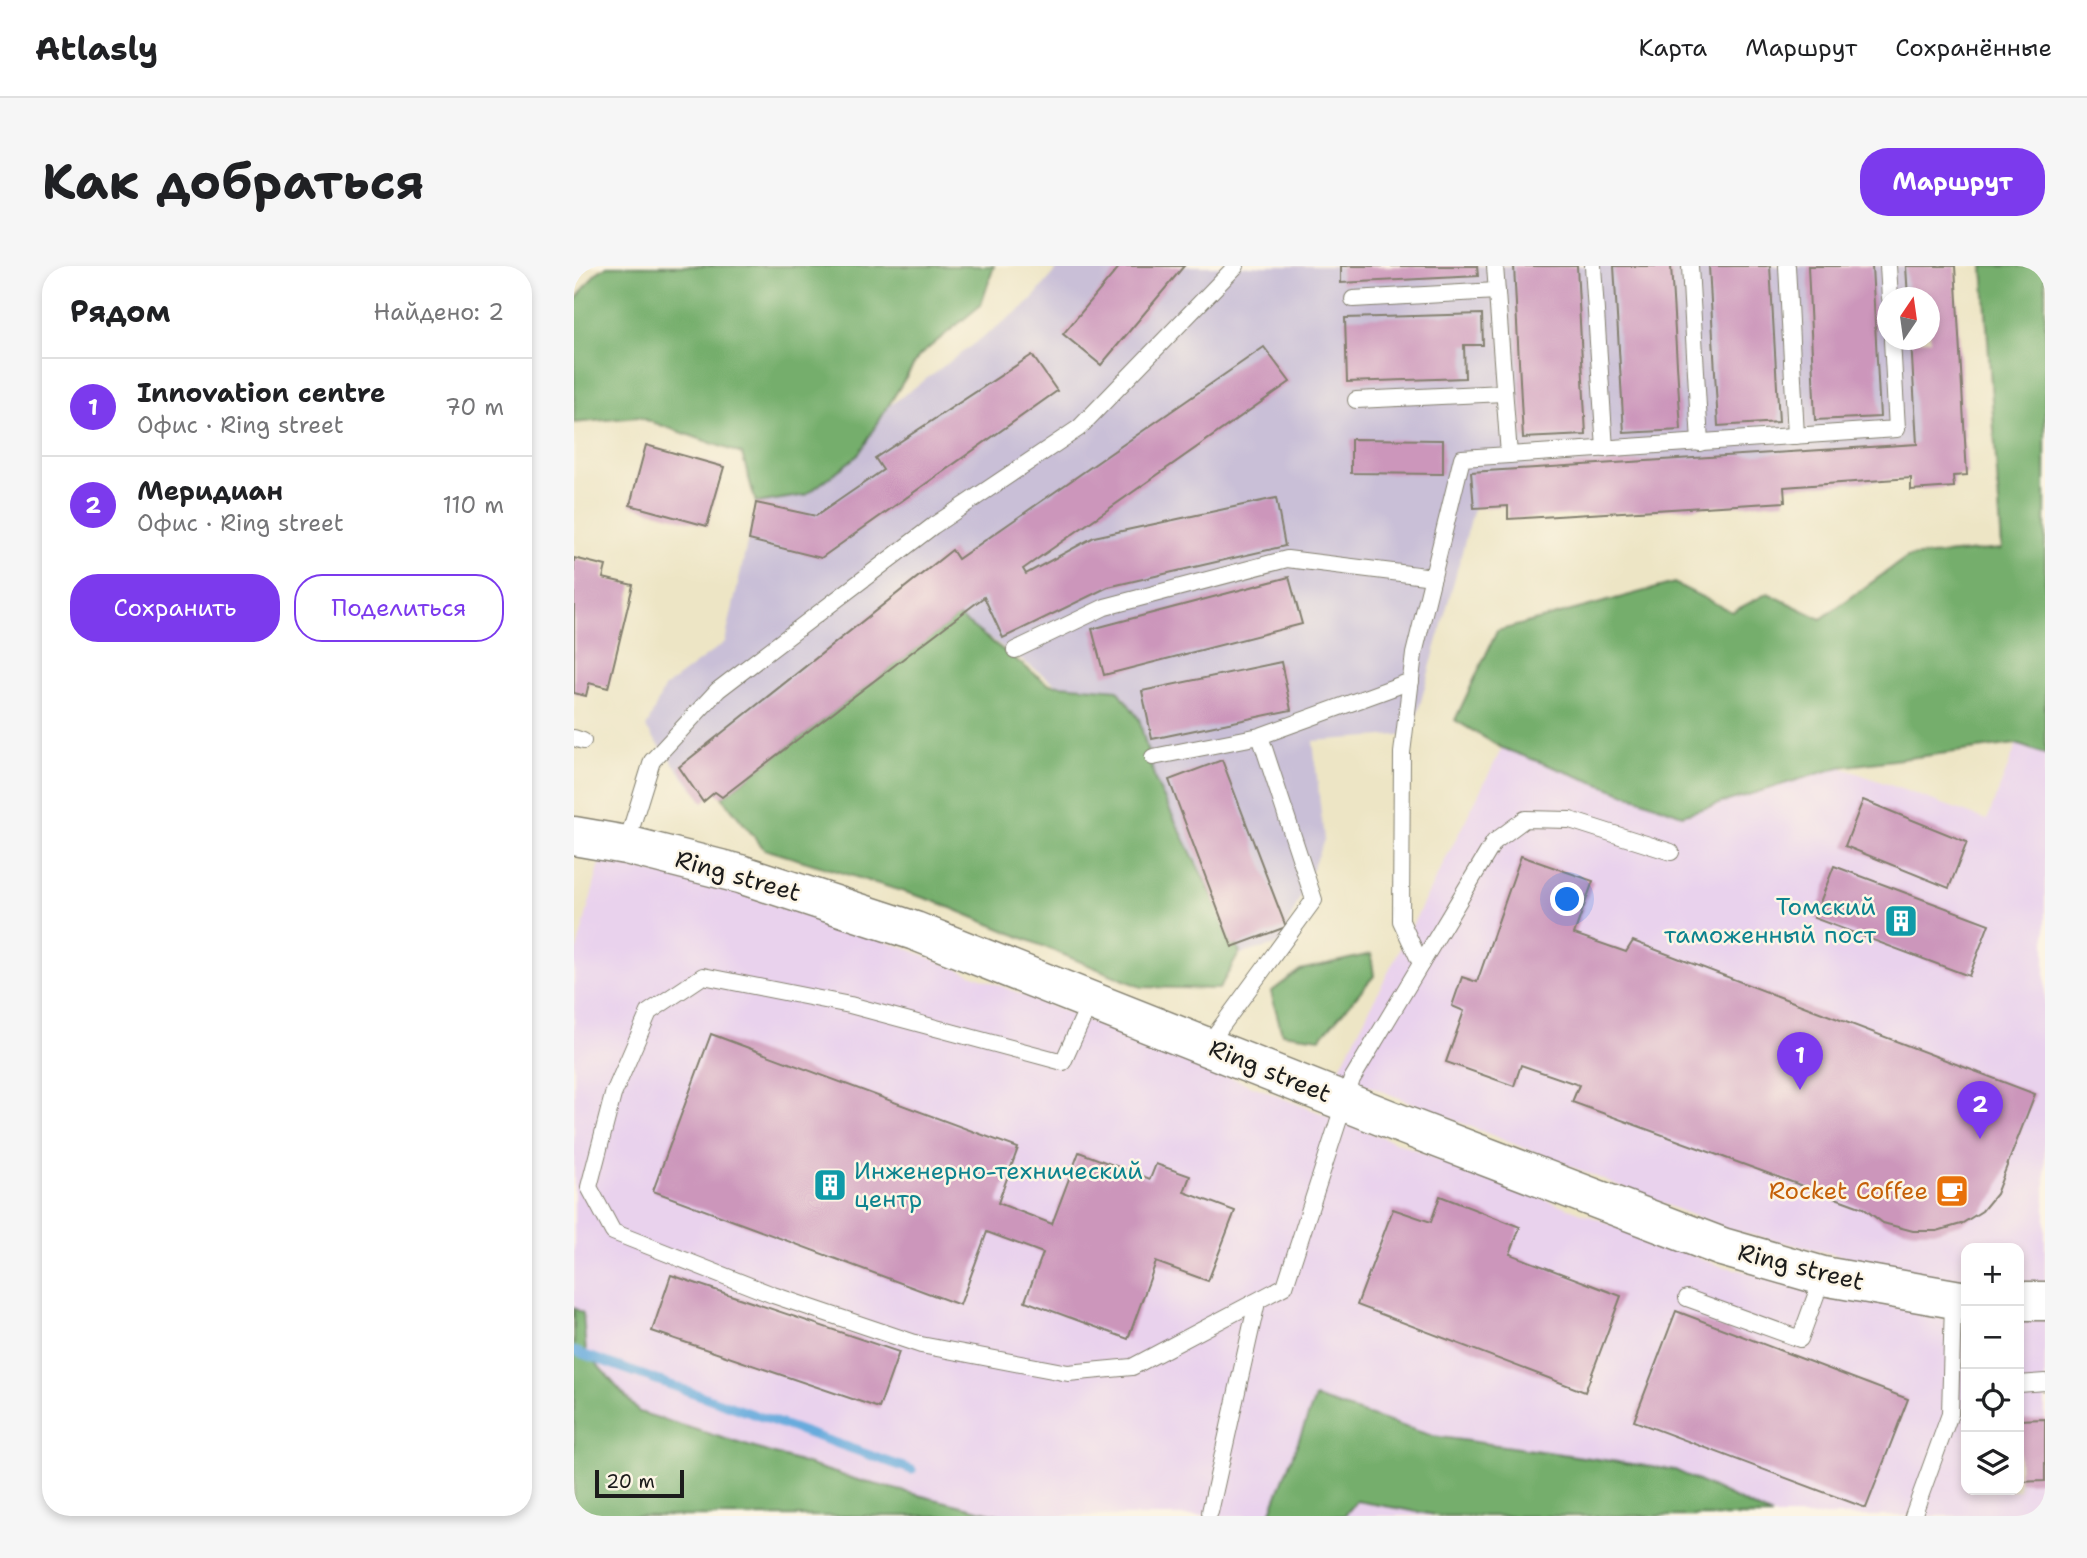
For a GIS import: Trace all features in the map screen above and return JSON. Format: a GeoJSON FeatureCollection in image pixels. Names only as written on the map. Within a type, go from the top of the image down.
{"type":"FeatureCollection","features":[{"type":"Feature","properties":{"kind":"street","name":"Ring street"},"geometry":{"type":"LineString","coordinates":[[574,836],[626,845],[740,874],[915,930],[1722,1247],[1824,1276],[1960,1301]]}},
{"type":"Feature","properties":{"kind":"street"},"geometry":{"type":"LineString","coordinates":[[2024,1301],[2045,1301]]}},
{"type":"Feature","properties":{"kind":"lane"},"geometry":{"type":"LineString","coordinates":[[626,845],[652,761],[718,690],[933,526],[1079,428],[1236,266]]}},
{"type":"Feature","properties":{"kind":"lane"},"geometry":{"type":"LineString","coordinates":[[1495,266],[1509,455]]}},
{"type":"Feature","properties":{"kind":"lane"},"geometry":{"type":"LineString","coordinates":[[1593,266],[1605,449]]}},
{"type":"Feature","properties":{"kind":"lane"},"geometry":{"type":"LineString","coordinates":[[1690,266],[1700,443]]}},
{"type":"Feature","properties":{"kind":"lane"},"geometry":{"type":"LineString","coordinates":[[1787,266],[1796,436]]}},
{"type":"Feature","properties":{"kind":"lane"},"geometry":{"type":"LineString","coordinates":[[1888,266],[1889,287]]}},
{"type":"Feature","properties":{"kind":"lane"},"geometry":{"type":"LineString","coordinates":[[1353,299],[1497,291]]}},
{"type":"Feature","properties":{"kind":"lane"},"geometry":{"type":"LineString","coordinates":[[1421,964],[1401,921],[1402,753],[1410,681],[1462,458],[1897,429],[1893,350]]}},
{"type":"Feature","properties":{"kind":"lane"},"geometry":{"type":"LineString","coordinates":[[1356,400],[1504,393]]}},
{"type":"Feature","properties":{"kind":"lane"},"geometry":{"type":"LineString","coordinates":[[1015,650],[1105,607],[1287,559],[1433,577]]}},
{"type":"Feature","properties":{"kind":"lane"},"geometry":{"type":"LineString","coordinates":[[1153,757],[1260,736],[1410,681]]}},
{"type":"Feature","properties":{"kind":"lane"},"geometry":{"type":"LineString","coordinates":[[1207,1046],[1314,900],[1260,736]]}},
{"type":"Feature","properties":{"kind":"lane"},"geometry":{"type":"LineString","coordinates":[[1091,1000],[1063,1062],[850,1005],[703,976],[649,1012],[612,1095],[589,1187],[613,1231],[773,1295],[921,1345],[1068,1373],[1132,1367],[1285,1286],[1352,1079],[1494,842],[1525,819],[1570,820],[1671,852]]}},
{"type":"Feature","properties":{"kind":"lane"},"geometry":{"type":"LineString","coordinates":[[1687,1298],[1800,1339],[1824,1276]]}},
{"type":"Feature","properties":{"kind":"lane"},"geometry":{"type":"LineString","coordinates":[[1913,1516],[1950,1415],[1960,1301]]}},
{"type":"Feature","properties":{"kind":"lane"},"geometry":{"type":"LineString","coordinates":[[1210,1513],[1256,1302]]}},
{"type":"Feature","properties":{"kind":"lane"},"geometry":{"type":"LineString","coordinates":[[2024,1384],[2045,1382]]}},
{"type":"Feature","properties":{"kind":"shaded area"},"geometry":{"type":"Polygon","coordinates":[[[1060,266],[1955,266],[1954,487],[1911,490],[1910,479],[1784,487],[1785,502],[1508,519],[1507,506],[1474,508],[1412,734],[1313,741],[1324,840],[1280,944],[1237,955],[1128,734],[958,616],[722,797],[715,792],[703,802],[646,728],[664,688],[725,642],[756,503],[806,495],[858,455],[885,409],[1028,304],[1060,266]]]}},
{"type":"Feature","properties":{"kind":"shaded area"},"geometry":{"type":"Polygon","coordinates":[[[1983,266],[2045,266],[2045,1282],[2024,1282],[2024,1243],[1961,1243],[1961,1283],[1956,1283],[1726,1229],[1337,1073],[1502,748],[1682,815],[1840,767],[1987,820],[2017,744],[1983,266]]]}},
{"type":"Feature","properties":{"kind":"shaded area"},"geometry":{"type":"Polygon","coordinates":[[[601,859],[734,892],[903,947],[1348,1124],[1718,1265],[1950,1320],[1961,1320],[1961,1495],[2024,1495],[2024,1320],[2045,1320],[2045,1516],[574,1516],[574,961],[601,859]]]}},
{"type":"Feature","properties":{"kind":"green space"},"geometry":{"type":"Polygon","coordinates":[[[607,266],[994,266],[981,305],[919,356],[858,455],[806,495],[756,503],[742,454],[638,417],[574,423],[574,302],[595,274],[607,266]]]}},
{"type":"Feature","properties":{"kind":"green space"},"geometry":{"type":"Polygon","coordinates":[[[1983,266],[2045,266],[2045,754],[2016,744],[1840,767],[1682,815],[1502,748],[1455,720],[1497,631],[1674,583],[1732,612],[1768,593],[1821,619],[1907,557],[2002,549],[1983,266]]]}},
{"type":"Feature","properties":{"kind":"green space"},"geometry":{"type":"Polygon","coordinates":[[[958,616],[1048,684],[1118,690],[1139,719],[1155,780],[1240,952],[1219,989],[1141,987],[934,901],[764,849],[722,797],[958,616]]]}},
{"type":"Feature","properties":{"kind":"green space"},"geometry":{"type":"Polygon","coordinates":[[[1371,954],[1374,976],[1320,1038],[1282,1033],[1271,992],[1300,970],[1371,954]]]}},
{"type":"Feature","properties":{"kind":"green space"},"geometry":{"type":"Polygon","coordinates":[[[574,1308],[583,1313],[586,1352],[639,1412],[858,1480],[1003,1516],[574,1516],[574,1308]]]}},
{"type":"Feature","properties":{"kind":"green space"},"geometry":{"type":"Polygon","coordinates":[[[1315,1398],[1433,1436],[1675,1470],[1772,1516],[1440,1516],[1357,1501],[1344,1516],[1269,1516],[1315,1398]]]}},
{"type":"Feature","properties":{"kind":"building"},"geometry":{"type":"Polygon","coordinates":[[[1120,266],[1184,266],[1101,365],[1063,334],[1120,266]]]}},
{"type":"Feature","properties":{"kind":"building"},"geometry":{"type":"Polygon","coordinates":[[[1341,266],[1477,266],[1478,276],[1341,283],[1341,266]]]}},
{"type":"Feature","properties":{"kind":"building"},"geometry":{"type":"Polygon","coordinates":[[[1514,266],[1577,266],[1586,435],[1523,438],[1514,266]]]}},
{"type":"Feature","properties":{"kind":"building"},"geometry":{"type":"Polygon","coordinates":[[[1614,266],[1671,266],[1681,430],[1624,433],[1614,266]]]}},
{"type":"Feature","properties":{"kind":"building"},"geometry":{"type":"Polygon","coordinates":[[[1709,266],[1770,266],[1779,422],[1718,426],[1709,266]]]}},
{"type":"Feature","properties":{"kind":"building"},"geometry":{"type":"Polygon","coordinates":[[[1808,266],[1872,266],[1880,417],[1815,420],[1808,266]]]}},
{"type":"Feature","properties":{"kind":"building"},"geometry":{"type":"Polygon","coordinates":[[[1906,266],[1955,266],[1967,475],[1953,476],[1954,487],[1911,490],[1911,478],[1784,487],[1785,502],[1508,519],[1508,506],[1474,508],[1471,472],[1917,444],[1912,350],[1940,350],[1940,287],[1907,287],[1906,266]]]}},
{"type":"Feature","properties":{"kind":"building"},"geometry":{"type":"Polygon","coordinates":[[[1482,314],[1483,345],[1464,345],[1465,378],[1347,382],[1345,318],[1482,314]]]}},
{"type":"Feature","properties":{"kind":"building"},"geometry":{"type":"Polygon","coordinates":[[[1264,347],[1290,382],[1023,569],[1026,574],[1094,537],[1276,498],[1285,546],[1108,587],[1003,638],[984,597],[722,797],[715,792],[703,802],[679,767],[952,550],[958,559],[1264,347]]]}},
{"type":"Feature","properties":{"kind":"building"},"geometry":{"type":"Polygon","coordinates":[[[1032,355],[1057,391],[821,558],[749,540],[756,503],[816,516],[883,470],[875,458],[1032,355]]]}},
{"type":"Feature","properties":{"kind":"building"},"geometry":{"type":"Polygon","coordinates":[[[1351,439],[1443,440],[1443,474],[1351,473],[1351,439]]]}},
{"type":"Feature","properties":{"kind":"building"},"geometry":{"type":"Polygon","coordinates":[[[646,445],[724,467],[707,526],[630,505],[646,445]]]}},
{"type":"Feature","properties":{"kind":"building"},"geometry":{"type":"Polygon","coordinates":[[[574,558],[606,566],[603,578],[633,585],[608,688],[589,683],[586,696],[574,693],[574,558]]]}},
{"type":"Feature","properties":{"kind":"building"},"geometry":{"type":"Polygon","coordinates":[[[1289,577],[1302,624],[1104,675],[1092,629],[1289,577]]]}},
{"type":"Feature","properties":{"kind":"building"},"geometry":{"type":"Polygon","coordinates":[[[1281,662],[1291,710],[1152,739],[1142,691],[1281,662]]]}},
{"type":"Feature","properties":{"kind":"building"},"geometry":{"type":"Polygon","coordinates":[[[1222,760],[1286,927],[1232,947],[1169,780],[1222,760]]]}},
{"type":"Feature","properties":{"kind":"building"},"geometry":{"type":"Polygon","coordinates":[[[1863,800],[1967,842],[1949,888],[1845,846],[1863,800]]]}},
{"type":"Feature","properties":{"kind":"building"},"geometry":{"type":"Polygon","coordinates":[[[1521,856],[1593,881],[1574,934],[1626,952],[1633,941],[2035,1094],[1996,1194],[1982,1211],[1961,1224],[1937,1231],[1913,1231],[1883,1223],[1863,1208],[1572,1102],[1579,1085],[1521,1065],[1514,1086],[1446,1062],[1464,1011],[1452,1006],[1462,977],[1477,982],[1521,856]]]}},
{"type":"Feature","properties":{"kind":"building","name":"Томский таможенный пост"},"geometry":{"type":"Polygon","coordinates":[[[1834,866],[1989,924],[1969,976],[1814,918],[1834,866]]]}},
{"type":"Feature","properties":{"kind":"building","name":"Инженерно-технический центр"},"geometry":{"type":"Polygon","coordinates":[[[711,1034],[1018,1148],[998,1203],[1052,1224],[1079,1152],[1150,1179],[1156,1164],[1190,1176],[1184,1192],[1235,1211],[1208,1281],[1156,1262],[1128,1339],[1025,1301],[1043,1253],[987,1232],[960,1305],[653,1191],[711,1034]]]}},
{"type":"Feature","properties":{"kind":"building"},"geometry":{"type":"Polygon","coordinates":[[[1440,1196],[1520,1227],[1510,1254],[1621,1296],[1585,1392],[1357,1305],[1393,1209],[1431,1222],[1440,1196]]]}},
{"type":"Feature","properties":{"kind":"building"},"geometry":{"type":"Polygon","coordinates":[[[671,1275],[899,1352],[879,1408],[652,1331],[671,1275]]]}},
{"type":"Feature","properties":{"kind":"building"},"geometry":{"type":"Polygon","coordinates":[[[1676,1311],[1908,1399],[1866,1508],[1634,1421],[1676,1311]]]}},
{"type":"Feature","properties":{"kind":"building"},"geometry":{"type":"Polygon","coordinates":[[[2045,1419],[2045,1481],[2024,1482],[2024,1420],[2045,1419]]]}},
{"type":"Feature","properties":{"kind":"waterway"},"geometry":{"type":"LineString","coordinates":[[574,1351],[912,1470]]}},
{"type":"Feature","properties":{"kind":"place","name":"Томский таможенный пост"},"geometry":{"type":"Point","coordinates":[1901,921]}},
{"type":"Feature","properties":{"kind":"place","name":"Innovation centre"},"geometry":{"type":"Point","coordinates":[1800,1090]}},
{"type":"Feature","properties":{"kind":"place","name":"Меридиан"},"geometry":{"type":"Point","coordinates":[1980,1139]}},
{"type":"Feature","properties":{"kind":"place","name":"Инженерно-технический центр"},"geometry":{"type":"Point","coordinates":[830,1185]}},
{"type":"Feature","properties":{"kind":"place","name":"Rocket Coffee"},"geometry":{"type":"Point","coordinates":[1952,1191]}}]}
